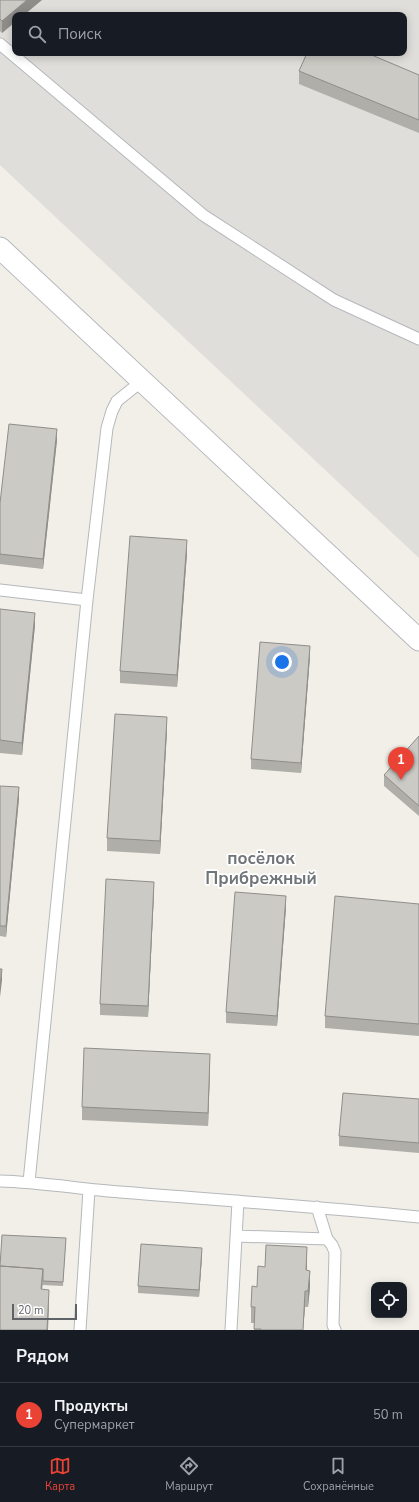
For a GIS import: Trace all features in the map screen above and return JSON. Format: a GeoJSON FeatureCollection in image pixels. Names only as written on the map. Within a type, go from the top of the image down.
{"type":"FeatureCollection","features":[{"type":"Feature","properties":{"kind":"street"},"geometry":{"type":"LineString","coordinates":[[0,248],[419,640]]}},
{"type":"Feature","properties":{"kind":"lane"},"geometry":{"type":"LineString","coordinates":[[0,44],[12,54]]}},
{"type":"Feature","properties":{"kind":"lane"},"geometry":{"type":"LineString","coordinates":[[14,56],[202,215],[334,300],[419,340]]}},
{"type":"Feature","properties":{"kind":"lane"},"geometry":{"type":"LineString","coordinates":[[29,1182],[87,600],[107,428],[112,411],[117,401],[142,381]]}},
{"type":"Feature","properties":{"kind":"lane"},"geometry":{"type":"LineString","coordinates":[[0,590],[87,600]]}},
{"type":"Feature","properties":{"kind":"lane"},"geometry":{"type":"LineString","coordinates":[[0,1182],[29,1182],[89,1190],[318,1207],[419,1217]]}},
{"type":"Feature","properties":{"kind":"lane"},"geometry":{"type":"LineString","coordinates":[[80,1330],[89,1190]]}},
{"type":"Feature","properties":{"kind":"lane"},"geometry":{"type":"LineString","coordinates":[[231,1330],[238,1201]]}},
{"type":"Feature","properties":{"kind":"lane"},"geometry":{"type":"LineString","coordinates":[[318,1207],[327,1239],[335,1252],[333,1325],[335,1330]]}},
{"type":"Feature","properties":{"kind":"lane"},"geometry":{"type":"LineString","coordinates":[[236,1236],[327,1239]]}},
{"type":"Feature","properties":{"kind":"shaded area"},"geometry":{"type":"Polygon","coordinates":[[[0,0],[419,0],[419,558],[0,165],[0,0]]]}},
{"type":"Feature","properties":{"kind":"building"},"geometry":{"type":"Polygon","coordinates":[[[0,0],[27,0],[2,21],[0,19],[0,0]]]}},
{"type":"Feature","properties":{"kind":"building"},"geometry":{"type":"Polygon","coordinates":[[[306,56],[374,56],[419,75],[419,120],[299,71],[306,56]]]}},
{"type":"Feature","properties":{"kind":"building"},"geometry":{"type":"Polygon","coordinates":[[[9,424],[57,429],[43,559],[0,554],[0,503],[9,424]]]}},
{"type":"Feature","properties":{"kind":"building"},"geometry":{"type":"Polygon","coordinates":[[[130,536],[187,540],[177,675],[120,671],[130,536]]]}},
{"type":"Feature","properties":{"kind":"building"},"geometry":{"type":"Polygon","coordinates":[[[0,609],[35,613],[22,743],[0,740],[0,609]]]}},
{"type":"Feature","properties":{"kind":"building"},"geometry":{"type":"Polygon","coordinates":[[[260,642],[310,646],[301,763],[251,759],[260,642]]]}},
{"type":"Feature","properties":{"kind":"building"},"geometry":{"type":"Polygon","coordinates":[[[115,714],[167,717],[160,841],[107,838],[115,714]]]}},
{"type":"Feature","properties":{"kind":"building"},"geometry":{"type":"Polygon","coordinates":[[[419,736],[419,806],[384,775],[419,736]]]}},
{"type":"Feature","properties":{"kind":"building"},"geometry":{"type":"Polygon","coordinates":[[[0,786],[19,787],[6,926],[0,926],[0,786]]]}},
{"type":"Feature","properties":{"kind":"building"},"geometry":{"type":"Polygon","coordinates":[[[106,879],[154,882],[148,1006],[100,1004],[106,879]]]}},
{"type":"Feature","properties":{"kind":"building"},"geometry":{"type":"Polygon","coordinates":[[[235,892],[286,896],[277,1016],[226,1012],[235,892]]]}},
{"type":"Feature","properties":{"kind":"building"},"geometry":{"type":"Polygon","coordinates":[[[335,896],[419,904],[419,1024],[325,1016],[335,896]]]}},
{"type":"Feature","properties":{"kind":"building"},"geometry":{"type":"Polygon","coordinates":[[[0,969],[2,969],[0,987],[0,969]]]}},
{"type":"Feature","properties":{"kind":"building"},"geometry":{"type":"Polygon","coordinates":[[[84,1048],[210,1054],[208,1113],[82,1107],[84,1048]]]}},
{"type":"Feature","properties":{"kind":"building"},"geometry":{"type":"Polygon","coordinates":[[[343,1093],[419,1099],[419,1143],[339,1136],[343,1093]]]}},
{"type":"Feature","properties":{"kind":"building"},"geometry":{"type":"Polygon","coordinates":[[[2,1235],[66,1238],[63,1282],[43,1281],[43,1269],[0,1266],[2,1235]]]}},
{"type":"Feature","properties":{"kind":"building"},"geometry":{"type":"Polygon","coordinates":[[[141,1244],[202,1248],[199,1290],[138,1286],[141,1244]]]}},
{"type":"Feature","properties":{"kind":"building"},"geometry":{"type":"Polygon","coordinates":[[[266,1245],[307,1247],[306,1270],[310,1271],[308,1291],[305,1291],[303,1330],[254,1329],[255,1307],[251,1307],[252,1286],[257,1287],[258,1266],[265,1267],[266,1245]]]}},
{"type":"Feature","properties":{"kind":"building"},"geometry":{"type":"Polygon","coordinates":[[[0,1266],[43,1269],[41,1289],[49,1290],[47,1330],[0,1330],[0,1266]]]}},
{"type":"Feature","properties":{"kind":"place","name":"Продукты"},"geometry":{"type":"Point","coordinates":[401,780]}},
{"type":"Feature","properties":{"kind":"district","name":"посёлок Прибрежный"},"geometry":{"type":"Point","coordinates":[261,868]}}]}
